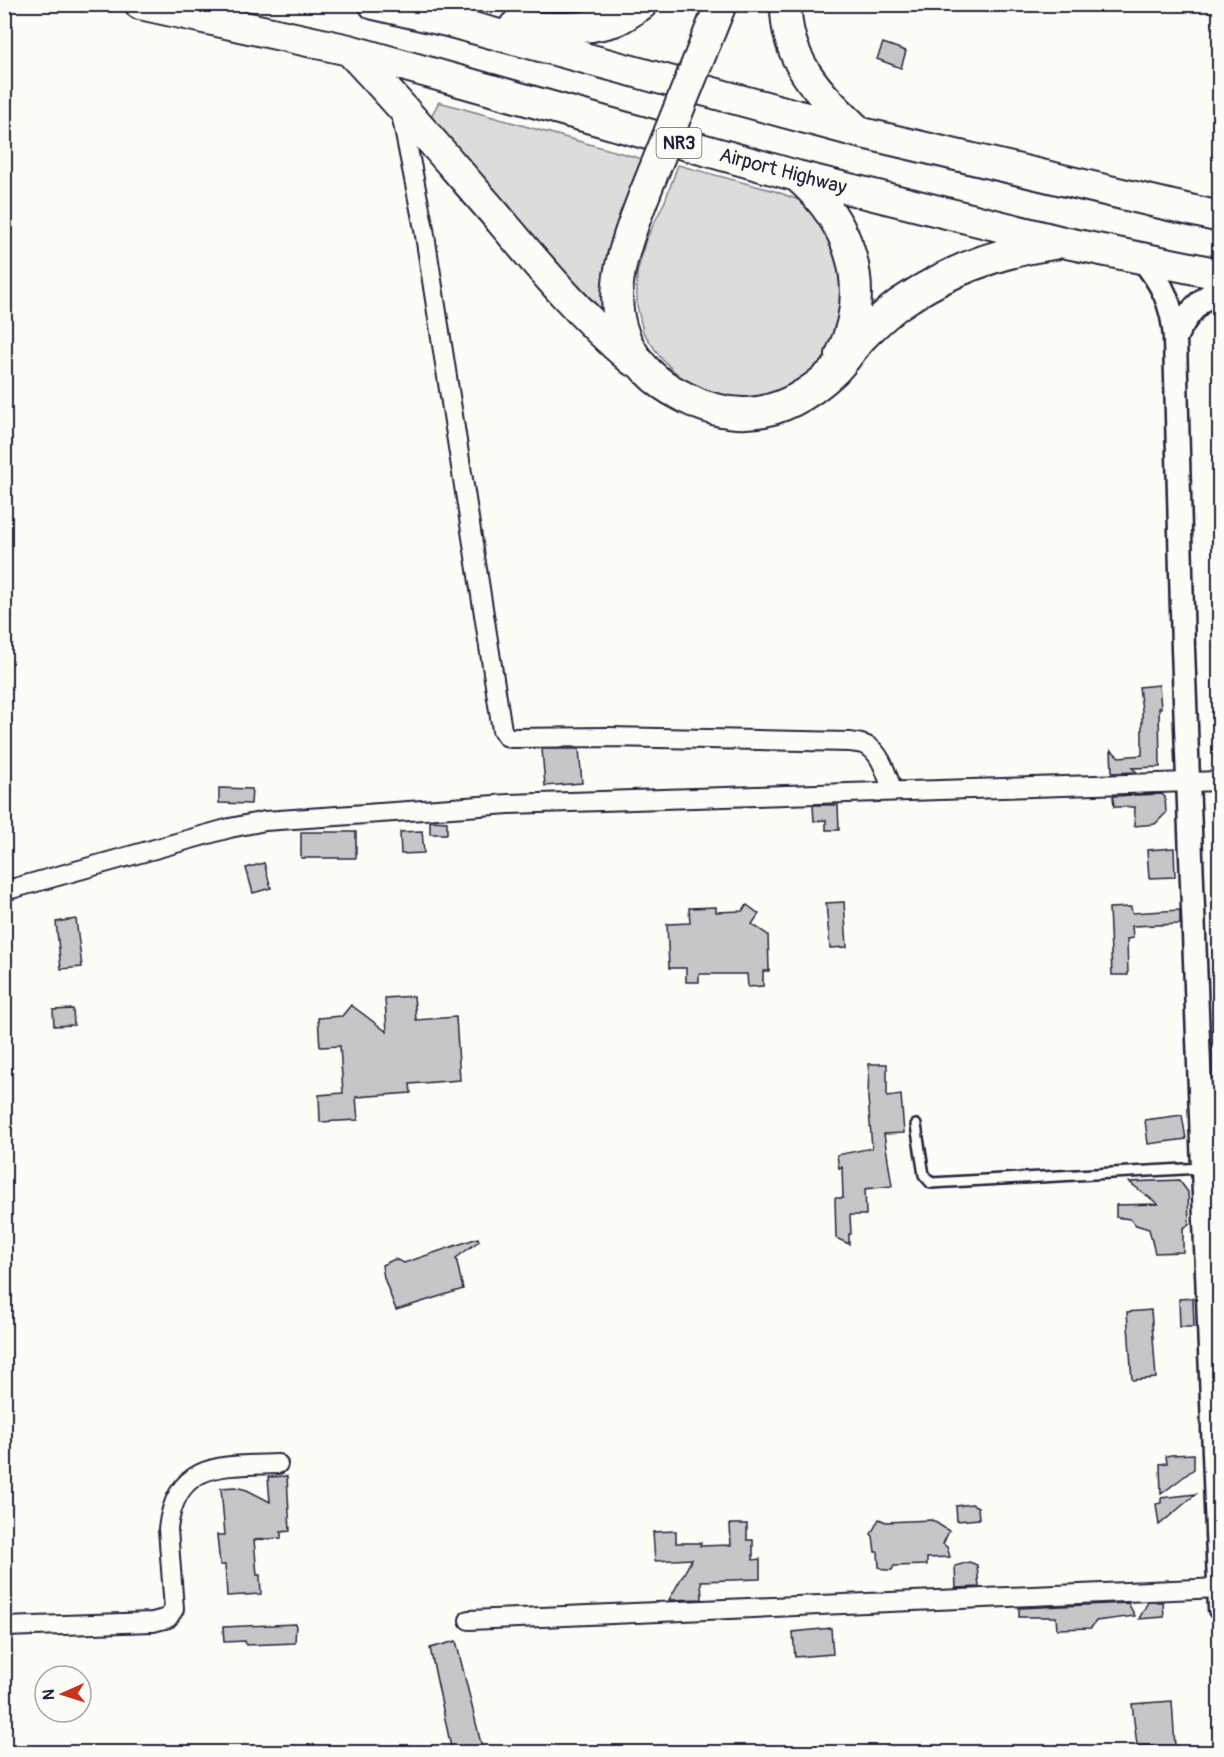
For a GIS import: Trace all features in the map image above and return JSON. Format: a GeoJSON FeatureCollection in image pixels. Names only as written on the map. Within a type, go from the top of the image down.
{"type":"FeatureCollection","features":[{"type":"Feature","properties":{"kind":"highway","name":"Airport Highway"},"geometry":{"type":"LineString","coordinates":[[140,4],[349,50],[797,176],[1067,243],[1220,274]]}},
{"type":"Feature","properties":{"kind":"highway"},"geometry":{"type":"LineString","coordinates":[[374,4],[451,22],[858,132],[1220,217]]}},
{"type":"Feature","properties":{"kind":"highway"},"geometry":{"type":"LineString","coordinates":[[451,22],[555,28],[585,27],[615,20],[642,4]]}},
{"type":"Feature","properties":{"kind":"highway"},"geometry":{"type":"LineString","coordinates":[[655,380],[641,365],[625,336],[620,321],[616,292],[629,236],[721,4]]}},
{"type":"Feature","properties":{"kind":"highway"},"geometry":{"type":"LineString","coordinates":[[786,4],[790,38],[797,60],[808,79],[858,132]]}},
{"type":"Feature","properties":{"kind":"highway"},"geometry":{"type":"LineString","coordinates":[[349,50],[399,103],[557,288],[604,337],[655,380],[698,405],[718,412],[738,414],[759,412],[778,408],[794,400],[834,372],[863,336],[889,313],[936,281],[977,262],[1010,252],[1067,243]]}},
{"type":"Feature","properties":{"kind":"highway"},"geometry":{"type":"LineString","coordinates":[[797,176],[830,210],[843,232],[852,262],[856,302],[852,326],[834,372]]}},
{"type":"Feature","properties":{"kind":"street"},"geometry":{"type":"LineString","coordinates":[[399,103],[424,229],[502,730],[506,736],[512,738],[608,737],[850,742],[868,745],[874,751],[892,791]]}},
{"type":"Feature","properties":{"kind":"street"},"geometry":{"type":"LineString","coordinates":[[1141,258],[1151,269],[1172,308],[1175,338],[1187,782],[1220,1609]]}},
{"type":"Feature","properties":{"kind":"street"},"geometry":{"type":"LineString","coordinates":[[1175,338],[1195,307],[1220,289]]}},
{"type":"Feature","properties":{"kind":"street"},"geometry":{"type":"LineString","coordinates":[[4,891],[230,828],[265,821],[509,804],[1220,781]]}},
{"type":"Feature","properties":{"kind":"street"},"geometry":{"type":"LineString","coordinates":[[4,1628],[153,1622],[168,1618],[174,1609],[169,1517],[179,1491],[204,1470],[222,1466],[279,1464]]}},
{"type":"Feature","properties":{"kind":"street"},"geometry":{"type":"LineString","coordinates":[[469,1620],[1219,1588]]}},
{"type":"Feature","properties":{"kind":"lane"},"geometry":{"type":"LineString","coordinates":[[916,1125],[924,1175],[931,1183],[1202,1168]]}},
{"type":"Feature","properties":{"kind":"shaded area"},"geometry":{"type":"Polygon","coordinates":[[[439,102],[646,160],[605,323],[429,120],[439,102]]]}},
{"type":"Feature","properties":{"kind":"shaded area"},"geometry":{"type":"Polygon","coordinates":[[[678,165],[775,191],[809,204],[824,221],[850,281],[834,345],[819,365],[798,384],[763,397],[735,399],[712,394],[683,380],[661,358],[643,332],[637,305],[637,274],[645,242],[665,201],[678,165]]]}},
{"type":"Feature","properties":{"kind":"building"},"geometry":{"type":"Polygon","coordinates":[[[883,43],[906,51],[901,68],[877,59],[883,43]]]}},
{"type":"Feature","properties":{"kind":"building"},"geometry":{"type":"Polygon","coordinates":[[[1159,685],[1160,767],[1132,768],[1137,772],[1112,773],[1111,750],[1119,757],[1142,755],[1142,710],[1139,687],[1159,685]]]}},
{"type":"Feature","properties":{"kind":"building"},"geometry":{"type":"Polygon","coordinates":[[[542,749],[579,749],[582,783],[545,786],[542,749]]]}},
{"type":"Feature","properties":{"kind":"building"},"geometry":{"type":"Polygon","coordinates":[[[219,788],[252,789],[251,804],[219,803],[219,788]]]}},
{"type":"Feature","properties":{"kind":"building"},"geometry":{"type":"Polygon","coordinates":[[[1162,794],[1165,797],[1166,813],[1155,824],[1134,826],[1135,807],[1114,807],[1113,796],[1162,794]]]}},
{"type":"Feature","properties":{"kind":"building"},"geometry":{"type":"Polygon","coordinates":[[[813,805],[838,805],[839,830],[826,830],[826,820],[814,821],[813,805]]]}},
{"type":"Feature","properties":{"kind":"building"},"geometry":{"type":"Polygon","coordinates":[[[430,821],[447,822],[447,834],[430,834],[430,821]]]}},
{"type":"Feature","properties":{"kind":"building"},"geometry":{"type":"Polygon","coordinates":[[[422,831],[424,853],[401,854],[400,832],[422,831]]]}},
{"type":"Feature","properties":{"kind":"building"},"geometry":{"type":"Polygon","coordinates":[[[301,832],[356,832],[356,858],[301,858],[301,832]]]}},
{"type":"Feature","properties":{"kind":"building"},"geometry":{"type":"Polygon","coordinates":[[[1174,848],[1175,877],[1149,878],[1147,850],[1174,848]]]}},
{"type":"Feature","properties":{"kind":"building"},"geometry":{"type":"Polygon","coordinates":[[[264,863],[271,888],[253,893],[246,868],[264,863]]]}},
{"type":"Feature","properties":{"kind":"building"},"geometry":{"type":"Polygon","coordinates":[[[844,902],[847,947],[830,948],[826,903],[844,902]]]}},
{"type":"Feature","properties":{"kind":"building"},"geometry":{"type":"Polygon","coordinates":[[[747,905],[759,914],[752,924],[768,935],[769,971],[763,971],[763,986],[748,987],[747,974],[699,974],[699,982],[686,982],[686,968],[669,968],[667,924],[690,923],[689,908],[716,907],[716,912],[742,911],[747,905]]]}},
{"type":"Feature","properties":{"kind":"building"},"geometry":{"type":"Polygon","coordinates":[[[1131,907],[1132,913],[1180,910],[1180,924],[1132,926],[1133,938],[1127,939],[1128,975],[1112,975],[1109,908],[1131,907]]]}},
{"type":"Feature","properties":{"kind":"building"},"geometry":{"type":"Polygon","coordinates":[[[76,919],[82,967],[61,969],[56,922],[76,919]]]}},
{"type":"Feature","properties":{"kind":"building"},"geometry":{"type":"Polygon","coordinates":[[[414,996],[416,1020],[456,1017],[460,1080],[410,1084],[411,1093],[356,1097],[358,1120],[320,1122],[319,1095],[343,1093],[340,1046],[320,1047],[318,1018],[342,1016],[351,1005],[387,1032],[385,998],[414,996]]]}},
{"type":"Feature","properties":{"kind":"building"},"geometry":{"type":"Polygon","coordinates":[[[73,1009],[74,1025],[54,1026],[53,1010],[73,1009]]]}},
{"type":"Feature","properties":{"kind":"building"},"geometry":{"type":"Polygon","coordinates":[[[869,1064],[887,1064],[887,1097],[901,1095],[904,1133],[884,1134],[892,1186],[865,1189],[866,1215],[850,1215],[849,1244],[836,1238],[835,1198],[843,1198],[842,1167],[839,1168],[837,1155],[872,1148],[868,1098],[869,1064]]]}},
{"type":"Feature","properties":{"kind":"building"},"geometry":{"type":"Polygon","coordinates":[[[1182,1115],[1186,1139],[1148,1144],[1145,1120],[1182,1115]]]}},
{"type":"Feature","properties":{"kind":"building"},"geometry":{"type":"Polygon","coordinates":[[[1179,1180],[1188,1192],[1189,1225],[1183,1228],[1183,1252],[1155,1253],[1149,1229],[1136,1225],[1130,1219],[1116,1217],[1116,1205],[1158,1204],[1129,1182],[1179,1180]]]}},
{"type":"Feature","properties":{"kind":"building"},"geometry":{"type":"Polygon","coordinates":[[[478,1238],[479,1241],[456,1258],[463,1289],[396,1310],[384,1278],[382,1265],[395,1259],[404,1263],[478,1238]]]}},
{"type":"Feature","properties":{"kind":"building"},"geometry":{"type":"Polygon","coordinates":[[[1193,1298],[1194,1327],[1180,1327],[1179,1299],[1193,1298]]]}},
{"type":"Feature","properties":{"kind":"building"},"geometry":{"type":"Polygon","coordinates":[[[1151,1310],[1156,1378],[1132,1380],[1127,1312],[1151,1310]]]}},
{"type":"Feature","properties":{"kind":"building"},"geometry":{"type":"Polygon","coordinates":[[[1194,1454],[1194,1469],[1161,1494],[1160,1464],[1167,1463],[1166,1456],[1194,1454]]]}},
{"type":"Feature","properties":{"kind":"building"},"geometry":{"type":"Polygon","coordinates":[[[287,1476],[290,1531],[281,1532],[281,1538],[254,1540],[261,1594],[227,1596],[225,1565],[220,1565],[217,1535],[225,1535],[221,1488],[235,1487],[247,1490],[270,1502],[268,1477],[287,1476]]]}},
{"type":"Feature","properties":{"kind":"building"},"geometry":{"type":"Polygon","coordinates":[[[1196,1494],[1159,1525],[1156,1504],[1161,1503],[1161,1498],[1196,1494]]]}},
{"type":"Feature","properties":{"kind":"building"},"geometry":{"type":"Polygon","coordinates":[[[972,1504],[978,1507],[979,1519],[957,1521],[956,1506],[972,1504]]]}},
{"type":"Feature","properties":{"kind":"building"},"geometry":{"type":"Polygon","coordinates":[[[879,1519],[886,1522],[932,1520],[949,1531],[943,1544],[947,1547],[950,1557],[927,1558],[927,1565],[894,1566],[892,1570],[879,1567],[878,1552],[875,1552],[871,1534],[879,1519]]]}},
{"type":"Feature","properties":{"kind":"building"},"geometry":{"type":"Polygon","coordinates":[[[730,1524],[747,1524],[747,1540],[753,1540],[753,1560],[760,1559],[760,1579],[701,1581],[702,1599],[669,1600],[692,1559],[655,1561],[653,1532],[676,1531],[676,1543],[701,1543],[700,1546],[731,1545],[730,1524]]]}},
{"type":"Feature","properties":{"kind":"building"},"geometry":{"type":"Polygon","coordinates":[[[969,1562],[977,1565],[979,1587],[956,1588],[955,1566],[969,1562]]]}},
{"type":"Feature","properties":{"kind":"building"},"geometry":{"type":"Polygon","coordinates":[[[1148,1602],[1163,1602],[1164,1617],[1139,1619],[1148,1602]]]}},
{"type":"Feature","properties":{"kind":"building"},"geometry":{"type":"Polygon","coordinates":[[[1128,1603],[1135,1616],[1096,1621],[1091,1628],[1057,1629],[1056,1617],[1019,1617],[1019,1608],[1128,1603]]]}},
{"type":"Feature","properties":{"kind":"building"},"geometry":{"type":"Polygon","coordinates":[[[296,1624],[295,1643],[246,1645],[245,1641],[224,1642],[223,1627],[296,1624]]]}},
{"type":"Feature","properties":{"kind":"building"},"geometry":{"type":"Polygon","coordinates":[[[831,1628],[833,1654],[795,1657],[793,1632],[831,1628]]]}},
{"type":"Feature","properties":{"kind":"building"},"geometry":{"type":"Polygon","coordinates":[[[456,1641],[483,1752],[452,1752],[430,1648],[456,1641]]]}},
{"type":"Feature","properties":{"kind":"building"},"geometry":{"type":"Polygon","coordinates":[[[1172,1701],[1175,1746],[1137,1745],[1132,1704],[1172,1701]]]}}]}
